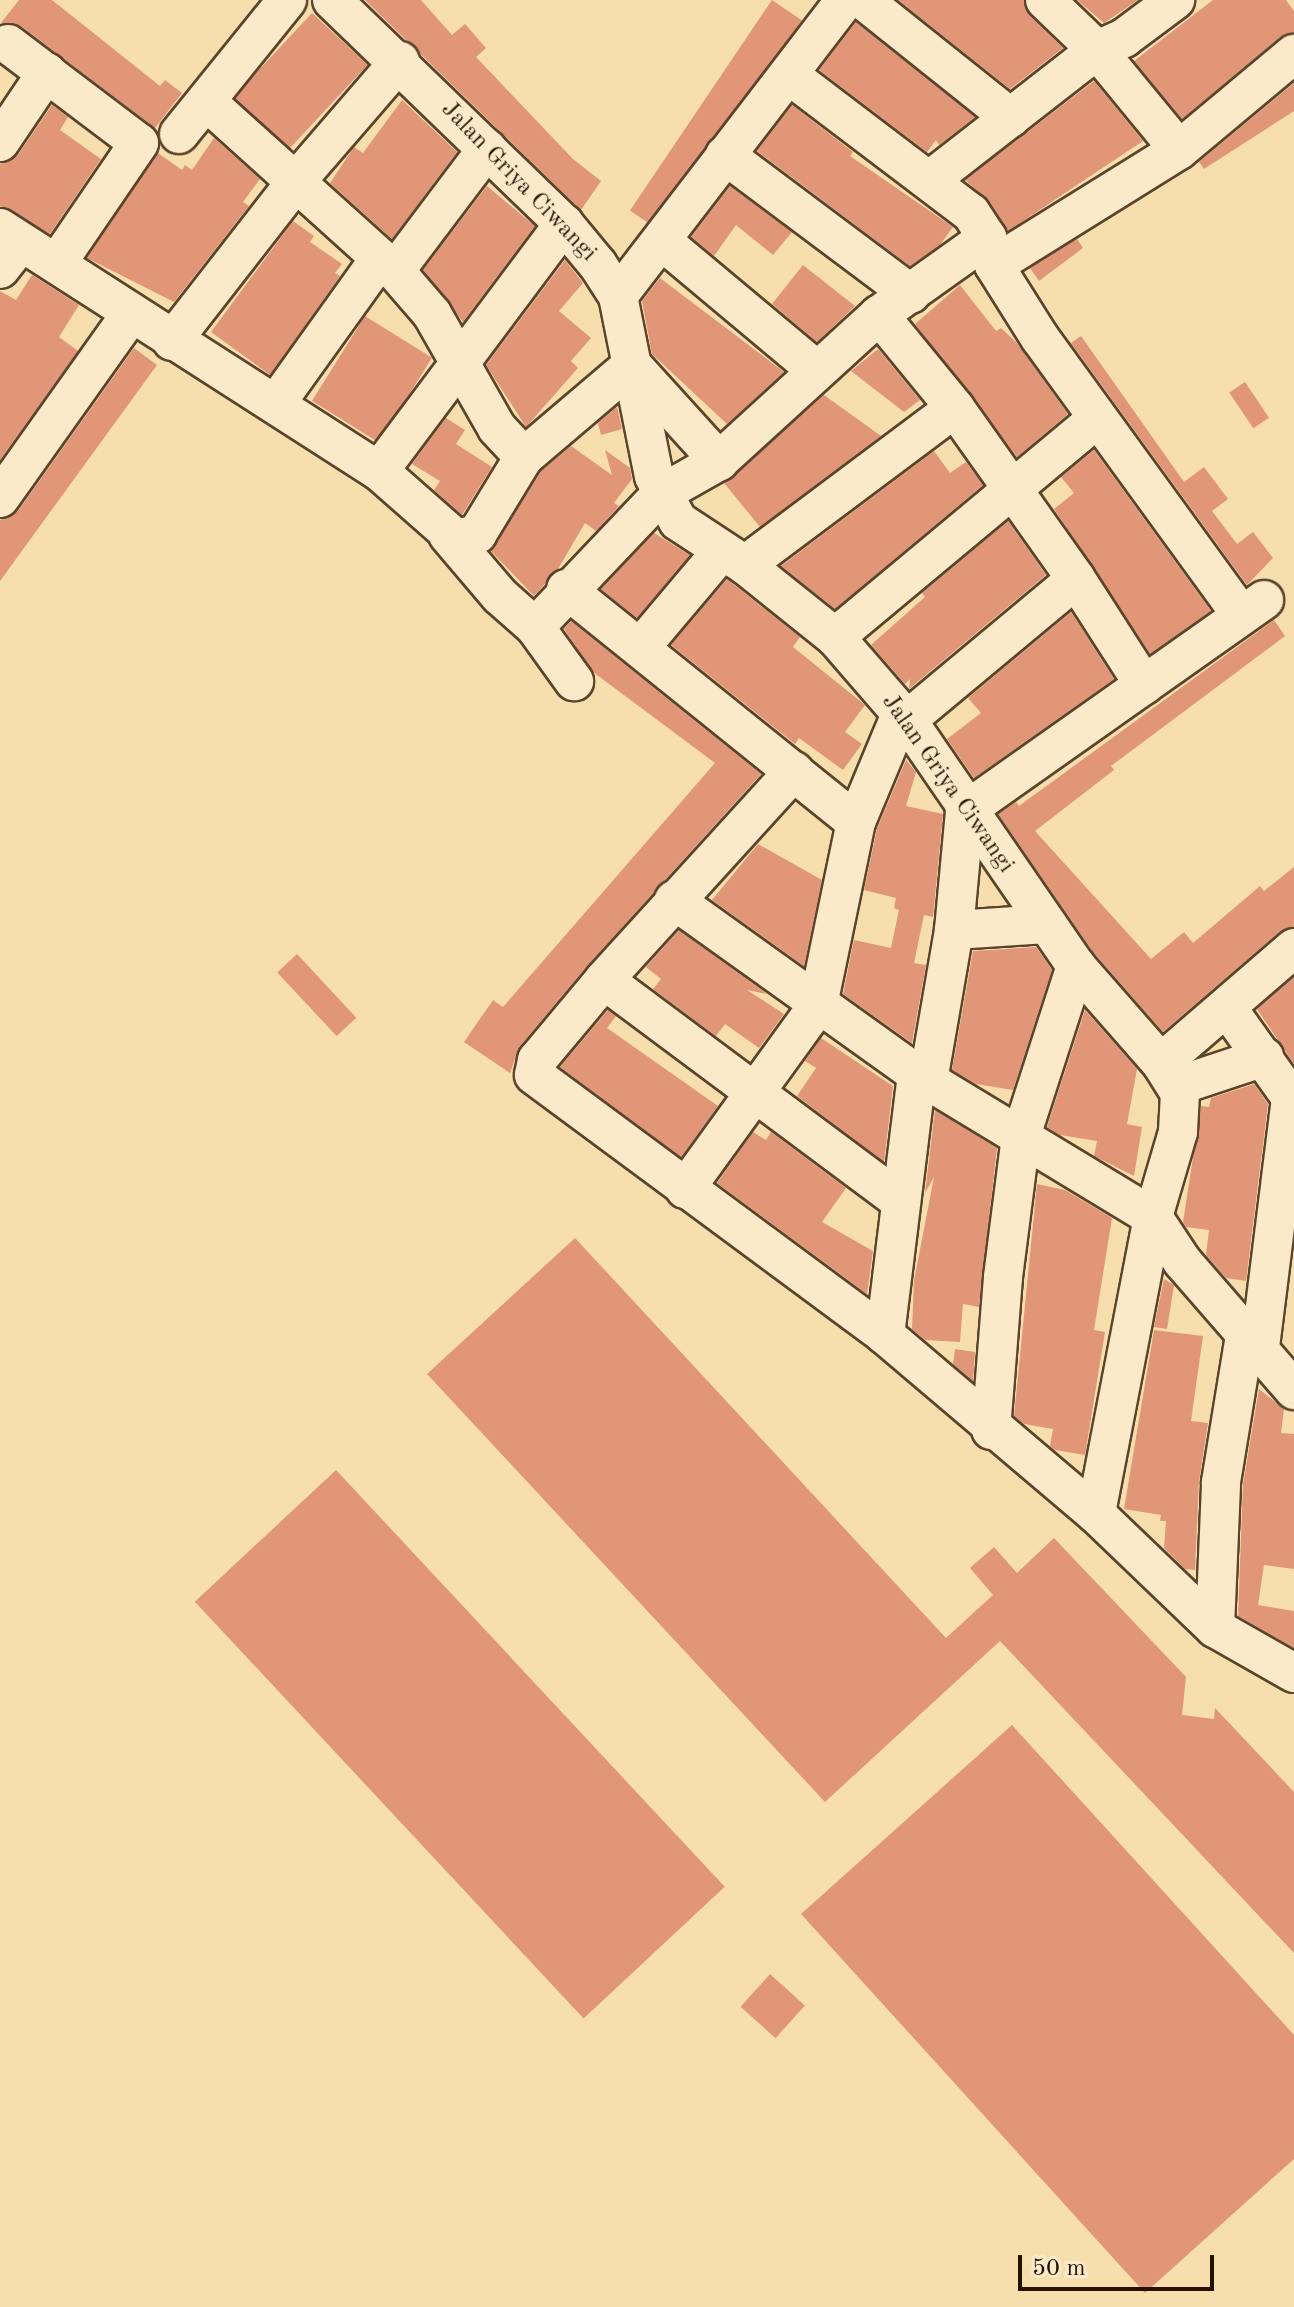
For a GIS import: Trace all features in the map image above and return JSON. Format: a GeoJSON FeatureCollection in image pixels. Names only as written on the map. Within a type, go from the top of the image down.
{"type":"FeatureCollection","features":[{"type":"Feature","properties":{"kind":"street"},"geometry":{"type":"LineString","coordinates":[[179,134],[287,0]]}},
{"type":"Feature","properties":{"kind":"street","name":"Jalan Griya Ciwangi"},"geometry":{"type":"LineString","coordinates":[[332,0],[400,61],[564,224],[618,296],[661,494],[678,521],[835,637],[904,717],[965,811],[1076,966],[1169,1074]]}},
{"type":"Feature","properties":{"kind":"street"},"geometry":{"type":"LineString","coordinates":[[618,296],[845,0]]}},
{"type":"Feature","properties":{"kind":"street"},"geometry":{"type":"LineString","coordinates":[[863,0],[1011,118]]}},
{"type":"Feature","properties":{"kind":"street"},"geometry":{"type":"LineString","coordinates":[[1045,0],[1097,50],[1179,150]]}},
{"type":"Feature","properties":{"kind":"street"},"geometry":{"type":"LineString","coordinates":[[930,180],[1097,50],[1124,38],[1175,0]]}},
{"type":"Feature","properties":{"kind":"street"},"geometry":{"type":"LineString","coordinates":[[8,44],[139,143],[57,263]]}},
{"type":"Feature","properties":{"kind":"street"},"geometry":{"type":"LineString","coordinates":[[535,627],[566,589],[661,494],[719,461],[815,369],[879,315],[911,294],[1179,150],[1294,54]]}},
{"type":"Feature","properties":{"kind":"street"},"geometry":{"type":"LineString","coordinates":[[172,341],[298,179],[400,61]]}},
{"type":"Feature","properties":{"kind":"street"},"geometry":{"type":"LineString","coordinates":[[0,142],[47,72]]}},
{"type":"Feature","properties":{"kind":"street"},"geometry":{"type":"LineString","coordinates":[[789,75],[971,213],[991,252],[1095,420],[1253,607],[965,811],[954,930],[922,1078],[900,1201],[885,1335]]}},
{"type":"Feature","properties":{"kind":"street"},"geometry":{"type":"LineString","coordinates":[[207,102],[298,179],[387,265],[432,314],[497,428],[524,457]]}},
{"type":"Feature","properties":{"kind":"street"},"geometry":{"type":"LineString","coordinates":[[277,402],[387,265],[487,149]]}},
{"type":"Feature","properties":{"kind":"street"},"geometry":{"type":"LineString","coordinates":[[725,155],[911,294]]}},
{"type":"Feature","properties":{"kind":"street"},"geometry":{"type":"LineString","coordinates":[[379,471],[564,224]]}},
{"type":"Feature","properties":{"kind":"street"},"geometry":{"type":"LineString","coordinates":[[662,241],[815,369]]}},
{"type":"Feature","properties":{"kind":"street"},"geometry":{"type":"LineString","coordinates":[[7,246],[57,263],[172,341],[277,402],[379,471],[448,535],[500,596],[535,627],[574,681]]}},
{"type":"Feature","properties":{"kind":"street"},"geometry":{"type":"LineString","coordinates":[[0,498],[131,314]]}},
{"type":"Feature","properties":{"kind":"street"},"geometry":{"type":"LineString","coordinates":[[879,315],[955,408],[1009,491],[1076,579],[1144,685]]}},
{"type":"Feature","properties":{"kind":"street"},"geometry":{"type":"LineString","coordinates":[[448,535],[464,540],[477,534],[524,457],[632,365],[719,461]]}},
{"type":"Feature","properties":{"kind":"street"},"geometry":{"type":"LineString","coordinates":[[640,648],[733,559],[955,408]]}},
{"type":"Feature","properties":{"kind":"street"},"geometry":{"type":"LineString","coordinates":[[835,637],[1095,420]]}},
{"type":"Feature","properties":{"kind":"street"},"geometry":{"type":"LineString","coordinates":[[685,1189],[818,1005],[856,822],[904,717],[1076,579]]}},
{"type":"Feature","properties":{"kind":"street"},"geometry":{"type":"LineString","coordinates":[[566,589],[856,822]]}},
{"type":"Feature","properties":{"kind":"street"},"geometry":{"type":"LineString","coordinates":[[794,771],[604,980],[537,1060],[534,1075],[885,1335],[991,1430],[1096,1514],[1215,1628],[1294,1673]]}},
{"type":"Feature","properties":{"kind":"street"},"geometry":{"type":"LineString","coordinates":[[674,900],[922,1078],[1153,1217],[1182,1261],[1253,1338],[1294,1390]]}},
{"type":"Feature","properties":{"kind":"street"},"geometry":{"type":"LineString","coordinates":[[954,930],[1047,924]]}},
{"type":"Feature","properties":{"kind":"street"},"geometry":{"type":"LineString","coordinates":[[1169,1074],[1228,1009],[1294,948]]}},
{"type":"Feature","properties":{"kind":"street"},"geometry":{"type":"LineString","coordinates":[[991,1430],[1003,1277],[1021,1136],[1076,966]]}},
{"type":"Feature","properties":{"kind":"street"},"geometry":{"type":"LineString","coordinates":[[604,980],[900,1201]]}},
{"type":"Feature","properties":{"kind":"street"},"geometry":{"type":"LineString","coordinates":[[1215,1628],[1221,1482],[1253,1338],[1292,1100],[1228,1009]]}},
{"type":"Feature","properties":{"kind":"street"},"geometry":{"type":"LineString","coordinates":[[1169,1074],[1264,1057]]}},
{"type":"Feature","properties":{"kind":"street"},"geometry":{"type":"LineString","coordinates":[[1096,1514],[1153,1217],[1178,1132],[1169,1074]]}},
{"type":"Feature","properties":{"kind":"building"},"geometry":{"type":"Polygon","coordinates":[[[19,0],[52,0],[160,86],[165,80],[182,93],[155,128],[21,26],[1,23],[19,0]]]}},
{"type":"Feature","properties":{"kind":"building"},"geometry":{"type":"Polygon","coordinates":[[[365,0],[421,0],[452,35],[465,24],[486,48],[476,57],[573,159],[601,181],[581,210],[365,0]]]}},
{"type":"Feature","properties":{"kind":"building"},"geometry":{"type":"Polygon","coordinates":[[[772,0],[802,20],[660,231],[630,211],[772,0]]]}},
{"type":"Feature","properties":{"kind":"building"},"geometry":{"type":"Polygon","coordinates":[[[898,0],[1024,0],[1030,16],[1063,48],[1010,89],[898,0]]]}},
{"type":"Feature","properties":{"kind":"building"},"geometry":{"type":"Polygon","coordinates":[[[1077,0],[1138,0],[1104,23],[1077,0]]]}},
{"type":"Feature","properties":{"kind":"building"},"geometry":{"type":"Polygon","coordinates":[[[1213,0],[1286,0],[1294,11],[1294,33],[1280,37],[1182,119],[1134,61],[1213,0]]]}},
{"type":"Feature","properties":{"kind":"building"},"geometry":{"type":"Polygon","coordinates":[[[312,13],[368,65],[289,149],[234,97],[312,13]]]}},
{"type":"Feature","properties":{"kind":"building"},"geometry":{"type":"Polygon","coordinates":[[[856,22],[975,117],[939,145],[936,140],[927,152],[819,70],[856,22]]]}},
{"type":"Feature","properties":{"kind":"building"},"geometry":{"type":"Polygon","coordinates":[[[1094,81],[1143,141],[1008,231],[989,201],[965,180],[1094,81]]]}},
{"type":"Feature","properties":{"kind":"building"},"geometry":{"type":"Polygon","coordinates":[[[1294,83],[1294,111],[1204,169],[1199,162],[1294,83]]]}},
{"type":"Feature","properties":{"kind":"building"},"geometry":{"type":"Polygon","coordinates":[[[402,100],[457,152],[392,239],[330,183],[354,147],[363,153],[402,100]]]}},
{"type":"Feature","properties":{"kind":"building"},"geometry":{"type":"Polygon","coordinates":[[[52,105],[68,117],[60,130],[101,159],[50,234],[0,206],[0,164],[18,155],[52,105]]]}},
{"type":"Feature","properties":{"kind":"building"},"geometry":{"type":"Polygon","coordinates":[[[792,105],[853,152],[850,156],[953,227],[940,245],[910,266],[757,151],[792,105]]]}},
{"type":"Feature","properties":{"kind":"building"},"geometry":{"type":"Polygon","coordinates":[[[214,138],[260,179],[243,202],[249,206],[174,302],[87,258],[158,153],[182,170],[185,165],[192,170],[214,138]]]}},
{"type":"Feature","properties":{"kind":"building"},"geometry":{"type":"Polygon","coordinates":[[[487,186],[535,226],[463,322],[423,270],[487,186]]]}},
{"type":"Feature","properties":{"kind":"building"},"geometry":{"type":"Polygon","coordinates":[[[730,186],[792,232],[773,255],[736,225],[714,256],[691,237],[730,186]]]}},
{"type":"Feature","properties":{"kind":"building"},"geometry":{"type":"Polygon","coordinates":[[[293,221],[314,236],[310,242],[342,264],[335,273],[340,276],[270,375],[211,332],[293,221]]]}},
{"type":"Feature","properties":{"kind":"building"},"geometry":{"type":"Polygon","coordinates":[[[1077,239],[1083,248],[1039,281],[1030,268],[1077,239]]]}},
{"type":"Feature","properties":{"kind":"building"},"geometry":{"type":"Polygon","coordinates":[[[565,260],[583,283],[559,311],[591,338],[571,361],[578,368],[526,427],[486,365],[565,260]]]}},
{"type":"Feature","properties":{"kind":"building"},"geometry":{"type":"Polygon","coordinates":[[[803,265],[855,306],[817,342],[772,304],[803,265]]]}},
{"type":"Feature","properties":{"kind":"building"},"geometry":{"type":"Polygon","coordinates":[[[32,275],[79,305],[59,337],[78,351],[0,460],[0,291],[16,300],[32,275]]]}},
{"type":"Feature","properties":{"kind":"building"},"geometry":{"type":"Polygon","coordinates":[[[660,278],[784,372],[727,424],[652,354],[642,301],[660,278]]]}},
{"type":"Feature","properties":{"kind":"building"},"geometry":{"type":"Polygon","coordinates":[[[960,285],[996,331],[1001,328],[1016,342],[1068,414],[1017,457],[915,324],[960,285]]]}},
{"type":"Feature","properties":{"kind":"building"},"geometry":{"type":"Polygon","coordinates":[[[365,316],[432,358],[379,443],[312,401],[365,316]]]}},
{"type":"Feature","properties":{"kind":"building"},"geometry":{"type":"Polygon","coordinates":[[[1081,336],[1184,482],[1204,467],[1228,499],[1212,511],[1237,544],[1253,532],[1273,558],[1247,585],[1071,343],[1081,336]]]}},
{"type":"Feature","properties":{"kind":"building"},"geometry":{"type":"Polygon","coordinates":[[[134,348],[157,365],[0,581],[0,520],[18,511],[134,348]]]}},
{"type":"Feature","properties":{"kind":"building"},"geometry":{"type":"Polygon","coordinates":[[[878,349],[920,400],[904,412],[851,371],[878,349]]]}},
{"type":"Feature","properties":{"kind":"building"},"geometry":{"type":"Polygon","coordinates":[[[1245,382],[1269,418],[1253,428],[1229,393],[1245,382]]]}},
{"type":"Feature","properties":{"kind":"building"},"geometry":{"type":"Polygon","coordinates":[[[824,395],[881,436],[760,527],[724,483],[824,395]]]}},
{"type":"Feature","properties":{"kind":"building"},"geometry":{"type":"Polygon","coordinates":[[[617,407],[622,429],[601,435],[598,423],[617,407]]]}},
{"type":"Feature","properties":{"kind":"building"},"geometry":{"type":"Polygon","coordinates":[[[446,418],[465,430],[456,444],[492,467],[462,515],[434,490],[440,481],[412,464],[446,418]]]}},
{"type":"Feature","properties":{"kind":"building"},"geometry":{"type":"Polygon","coordinates":[[[571,446],[612,475],[605,450],[630,468],[632,479],[614,503],[619,506],[596,531],[585,523],[558,569],[534,596],[491,551],[541,471],[571,446]]]}},
{"type":"Feature","properties":{"kind":"building"},"geometry":{"type":"Polygon","coordinates":[[[1094,450],[1211,611],[1150,654],[1054,509],[1074,493],[1061,477],[1094,450]]]}},
{"type":"Feature","properties":{"kind":"building"},"geometry":{"type":"Polygon","coordinates":[[[934,451],[950,473],[966,462],[983,485],[835,609],[781,566],[934,451]]]}},
{"type":"Feature","properties":{"kind":"building"},"geometry":{"type":"Polygon","coordinates":[[[1008,521],[1046,575],[909,689],[910,679],[905,684],[871,645],[925,597],[922,593],[1008,521]]]}},
{"type":"Feature","properties":{"kind":"building"},"geometry":{"type":"Polygon","coordinates":[[[654,533],[690,555],[637,618],[601,589],[654,533]]]}},
{"type":"Feature","properties":{"kind":"building"},"geometry":{"type":"Polygon","coordinates":[[[727,579],[800,637],[793,647],[865,705],[845,732],[862,744],[843,770],[799,738],[795,744],[671,645],[727,579]]]}},
{"type":"Feature","properties":{"kind":"building"},"geometry":{"type":"Polygon","coordinates":[[[1071,612],[1114,679],[974,778],[947,739],[981,713],[968,698],[1071,612]]]}},
{"type":"Feature","properties":{"kind":"building"},"geometry":{"type":"Polygon","coordinates":[[[1274,620],[1285,636],[1111,766],[1114,770],[1035,831],[1151,959],[1184,932],[1193,943],[1260,886],[1264,891],[1294,867],[1294,927],[1280,931],[1163,1032],[1093,952],[998,814],[1016,802],[1019,806],[1274,620]]]}},
{"type":"Feature","properties":{"kind":"building"},"geometry":{"type":"Polygon","coordinates":[[[571,621],[761,774],[587,966],[520,1046],[510,1073],[464,1042],[493,1000],[503,1007],[715,763],[593,672],[564,629],[571,621]]]}},
{"type":"Feature","properties":{"kind":"building"},"geometry":{"type":"Polygon","coordinates":[[[906,760],[916,772],[906,806],[943,814],[933,917],[924,915],[914,963],[926,965],[912,1043],[843,994],[854,940],[891,948],[899,910],[894,908],[896,898],[864,890],[877,829],[906,760]]]}},
{"type":"Feature","properties":{"kind":"building"},"geometry":{"type":"Polygon","coordinates":[[[758,844],[822,880],[804,966],[712,900],[758,844]]]}},
{"type":"Feature","properties":{"kind":"building"},"geometry":{"type":"Polygon","coordinates":[[[679,930],[767,994],[747,990],[784,1014],[759,1048],[725,1024],[716,1036],[653,989],[661,979],[646,967],[679,930]]]}},
{"type":"Feature","properties":{"kind":"building"},"geometry":{"type":"Polygon","coordinates":[[[1036,947],[1052,970],[1013,1090],[976,1084],[952,1070],[973,951],[1036,947]]]}},
{"type":"Feature","properties":{"kind":"building"},"geometry":{"type":"Polygon","coordinates":[[[297,954],[356,1018],[337,1036],[277,972],[297,954]]]}},
{"type":"Feature","properties":{"kind":"building"},"geometry":{"type":"Polygon","coordinates":[[[1294,977],[1294,1064],[1257,1009],[1294,977]]]}},
{"type":"Feature","properties":{"kind":"building"},"geometry":{"type":"Polygon","coordinates":[[[608,1010],[616,1016],[607,1028],[718,1106],[681,1157],[560,1067],[608,1010]]]}},
{"type":"Feature","properties":{"kind":"building"},"geometry":{"type":"Polygon","coordinates":[[[1085,1010],[1137,1069],[1127,1124],[1142,1127],[1134,1176],[1094,1156],[1097,1141],[1060,1135],[1047,1127],[1085,1010]]]}},
{"type":"Feature","properties":{"kind":"building"},"geometry":{"type":"Polygon","coordinates":[[[821,1038],[893,1086],[884,1162],[797,1096],[816,1068],[805,1061],[821,1038]]]}},
{"type":"Feature","properties":{"kind":"building"},"geometry":{"type":"Polygon","coordinates":[[[1254,1084],[1268,1104],[1246,1281],[1226,1278],[1206,1255],[1209,1230],[1186,1227],[1183,1222],[1201,1106],[1209,1107],[1211,1098],[1254,1084]]]}},
{"type":"Feature","properties":{"kind":"building"},"geometry":{"type":"Polygon","coordinates":[[[935,1110],[997,1148],[979,1307],[963,1304],[960,1342],[925,1340],[912,1329],[914,1281],[934,1177],[925,1193],[935,1110]]]}},
{"type":"Feature","properties":{"kind":"building"},"geometry":{"type":"Polygon","coordinates":[[[753,1132],[766,1140],[771,1132],[846,1188],[822,1222],[873,1251],[867,1294],[717,1183],[753,1132]]]}},
{"type":"Feature","properties":{"kind":"building"},"geometry":{"type":"Polygon","coordinates":[[[1037,1184],[1065,1190],[1112,1218],[1094,1330],[1105,1332],[1085,1455],[1055,1450],[1050,1446],[1053,1429],[1024,1424],[1014,1416],[1037,1184]]]}},
{"type":"Feature","properties":{"kind":"building"},"geometry":{"type":"Polygon","coordinates":[[[575,1238],[946,1638],[993,1595],[970,1568],[994,1547],[1017,1573],[1054,1538],[1186,1677],[1182,1715],[1214,1719],[1215,1708],[1294,1792],[1294,1953],[1000,1641],[825,1802],[427,1374],[575,1238]]]}},
{"type":"Feature","properties":{"kind":"building"},"geometry":{"type":"Polygon","coordinates":[[[1164,1279],[1174,1285],[1167,1329],[1154,1327],[1164,1279]]]}},
{"type":"Feature","properties":{"kind":"building"},"geometry":{"type":"Polygon","coordinates":[[[1154,1330],[1203,1336],[1191,1421],[1208,1423],[1199,1481],[1195,1570],[1185,1569],[1164,1548],[1166,1521],[1160,1521],[1161,1515],[1124,1509],[1154,1330]]]}},
{"type":"Feature","properties":{"kind":"building"},"geometry":{"type":"Polygon","coordinates":[[[955,1349],[975,1352],[973,1381],[953,1364],[955,1349]]]}},
{"type":"Feature","properties":{"kind":"building"},"geometry":{"type":"Polygon","coordinates":[[[1259,1389],[1284,1409],[1281,1433],[1294,1434],[1294,1569],[1264,1565],[1258,1605],[1294,1611],[1294,1648],[1238,1616],[1243,1484],[1259,1389]]]}},
{"type":"Feature","properties":{"kind":"building"},"geometry":{"type":"Polygon","coordinates":[[[336,1470],[725,1887],[584,2018],[195,1602],[336,1470]]]}},
{"type":"Feature","properties":{"kind":"building"},"geometry":{"type":"Polygon","coordinates":[[[1012,1725],[1294,2035],[1294,2159],[1145,2293],[801,1914],[1012,1725]]]}},
{"type":"Feature","properties":{"kind":"building"},"geometry":{"type":"Polygon","coordinates":[[[770,1974],[805,2005],[775,2038],[741,2007],[770,1974]]]}}]}
